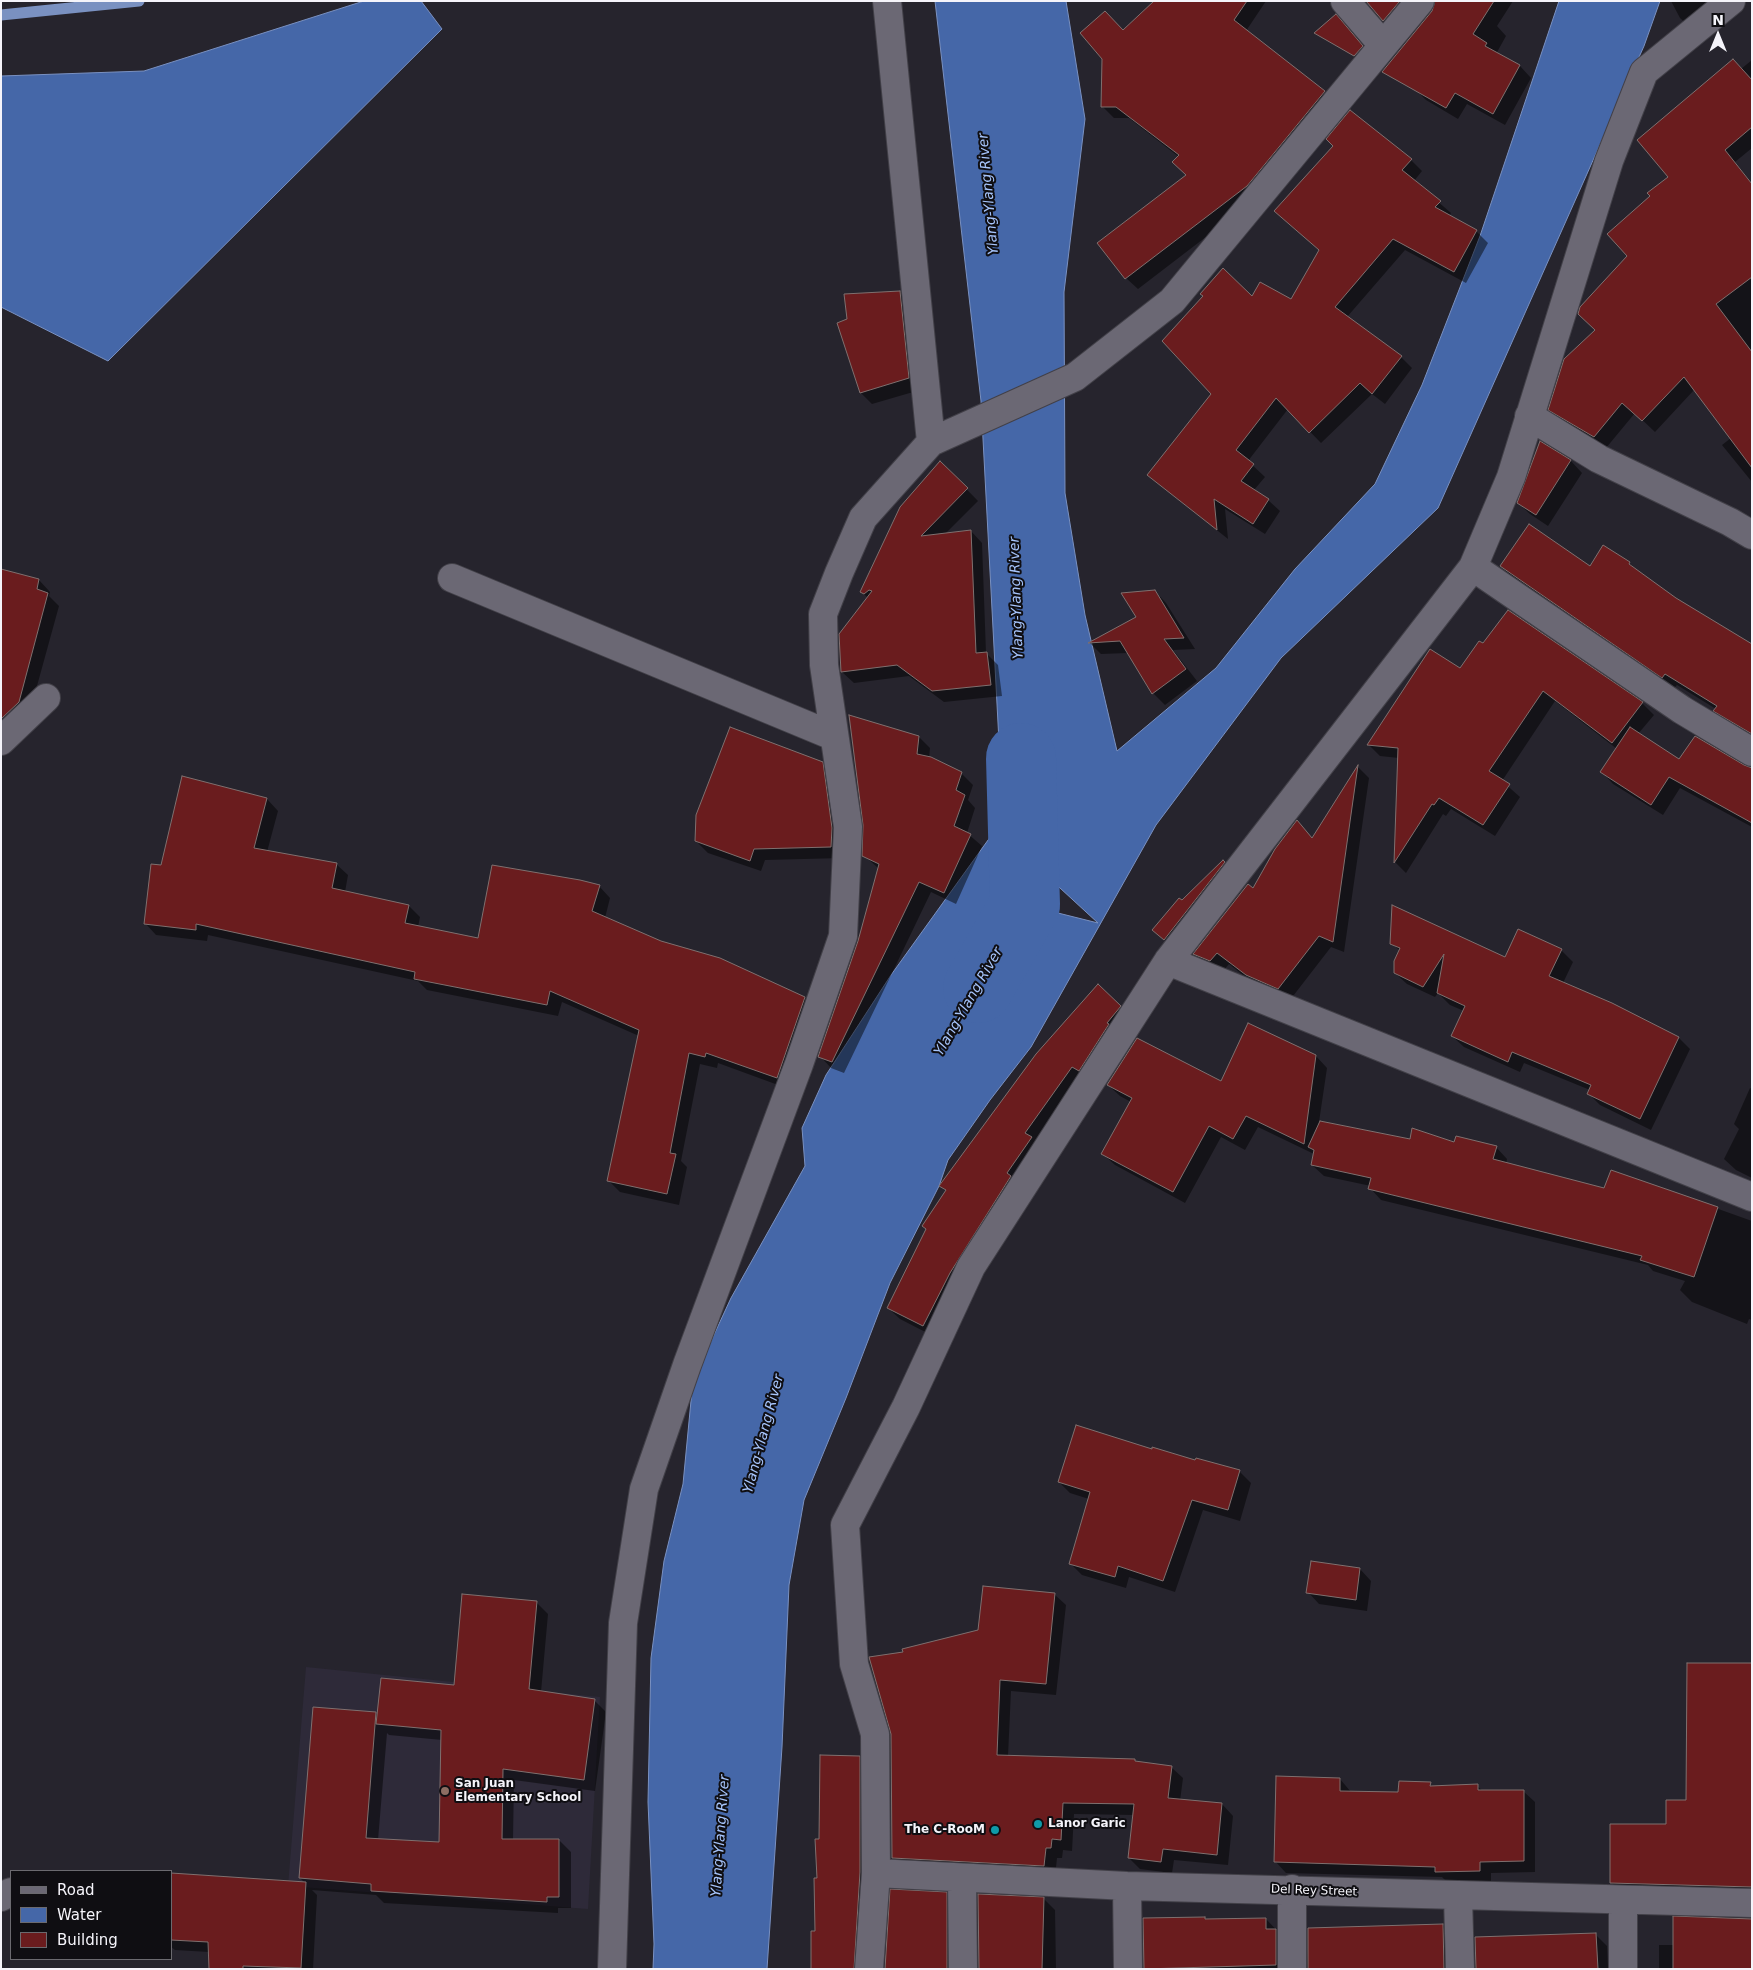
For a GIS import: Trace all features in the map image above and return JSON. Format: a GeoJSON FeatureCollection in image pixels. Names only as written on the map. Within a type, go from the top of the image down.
{"type":"FeatureCollection","features":[{"type":"Feature","properties":{"kind":"street"},"geometry":{"type":"LineString","coordinates":[[887,1],[931,442]]}},
{"type":"Feature","properties":{"kind":"street"},"geometry":{"type":"LineString","coordinates":[[1345,1],[1383,45]]}},
{"type":"Feature","properties":{"kind":"street"},"geometry":{"type":"LineString","coordinates":[[612,1969],[623,1623],[644,1489],[687,1365],[799,1064],[843,936],[848,827],[824,666],[823,614],[863,518],[931,442],[1075,377],[1172,301],[1420,1]]}},
{"type":"Feature","properties":{"kind":"street"},"geometry":{"type":"LineString","coordinates":[[868,1969],[876,1873],[875,1734],[854,1664],[845,1525],[906,1407],[972,1268],[1168,961],[1473,568],[1511,477],[1609,162],[1644,72],[1731,1]]}},
{"type":"Feature","properties":{"kind":"street"},"geometry":{"type":"LineString","coordinates":[[1529,416],[1599,459],[1730,522],[1752,535]]}},
{"type":"Feature","properties":{"kind":"street"},"geometry":{"type":"LineString","coordinates":[[1473,568],[1682,710],[1752,752]]}},
{"type":"Feature","properties":{"kind":"street"},"geometry":{"type":"LineString","coordinates":[[452,578],[833,736]]}},
{"type":"Feature","properties":{"kind":"street"},"geometry":{"type":"LineString","coordinates":[[1,741],[46,698]]}},
{"type":"Feature","properties":{"kind":"street"},"geometry":{"type":"LineString","coordinates":[[1168,961],[1752,1197]]}},
{"type":"Feature","properties":{"kind":"street","name":"Del Rey Street"},"geometry":{"type":"LineString","coordinates":[[876,1873],[1127,1886],[1623,1901],[1752,1903]]}},
{"type":"Feature","properties":{"kind":"street"},"geometry":{"type":"LineString","coordinates":[[962,1878],[963,1969]]}},
{"type":"Feature","properties":{"kind":"street"},"geometry":{"type":"LineString","coordinates":[[1127,1886],[1128,1969]]}},
{"type":"Feature","properties":{"kind":"street"},"geometry":{"type":"LineString","coordinates":[[1292,1890],[1292,1969]]}},
{"type":"Feature","properties":{"kind":"street"},"geometry":{"type":"LineString","coordinates":[[1458,1896],[1460,1969]]}},
{"type":"Feature","properties":{"kind":"street"},"geometry":{"type":"LineString","coordinates":[[1623,1901],[1623,1969]]}},
{"type":"Feature","properties":{"kind":"shaded area","name":"San Juan Elementary School"},"geometry":{"type":"Polygon","coordinates":[[[306,1667],[600,1697],[588,1909],[288,1886],[306,1667]]]}},
{"type":"Feature","properties":{"kind":"water"},"geometry":{"type":"Polygon","coordinates":[[[364,1],[421,1],[442,29],[108,361],[1,307],[1,76],[144,71],[364,1]]]}},
{"type":"Feature","properties":{"kind":"water"},"geometry":{"type":"Polygon","coordinates":[[[935,1],[1066,1],[1085,119],[1064,292],[1065,493],[1085,615],[1117,751],[1216,668],[1295,569],[1375,484],[1422,385],[1480,236],[1559,1],[1660,1],[1644,46],[1438,508],[1281,658],[1156,825],[1031,1047],[990,1100],[948,1160],[939,1186],[890,1283],[804,1500],[789,1585],[782,1747],[767,1969],[653,1969],[654,1944],[648,1802],[651,1658],[664,1561],[683,1484],[693,1380],[731,1298],[805,1166],[802,1128],[826,1075],[891,975],[996,829],[999,742],[981,401],[935,1]],[[997,830],[1026,905],[1098,923],[997,830]]]}},
{"type":"Feature","properties":{"kind":"building"},"geometry":{"type":"Polygon","coordinates":[[[1154,1],[1247,1],[1234,20],[1325,91],[1247,186],[1125,279],[1097,243],[1186,175],[1172,162],[1179,155],[1116,107],[1101,107],[1102,59],[1080,33],[1105,11],[1123,30],[1154,1]]]}},
{"type":"Feature","properties":{"kind":"building"},"geometry":{"type":"Polygon","coordinates":[[[1366,1],[1400,1],[1383,21],[1366,1]]]}},
{"type":"Feature","properties":{"kind":"building"},"geometry":{"type":"Polygon","coordinates":[[[1435,1],[1494,1],[1473,34],[1487,43],[1485,46],[1520,65],[1493,114],[1455,93],[1446,108],[1382,72],[1432,11],[1435,1]]]}},
{"type":"Feature","properties":{"kind":"building"},"geometry":{"type":"Polygon","coordinates":[[[1336,14],[1363,46],[1354,56],[1314,33],[1336,14]]]}},
{"type":"Feature","properties":{"kind":"building"},"geometry":{"type":"Polygon","coordinates":[[[1733,59],[1752,80],[1752,127],[1725,150],[1752,184],[1752,277],[1716,304],[1752,352],[1752,468],[1684,377],[1642,421],[1622,403],[1594,437],[1548,410],[1564,359],[1595,330],[1578,314],[1580,307],[1627,256],[1607,234],[1650,196],[1647,193],[1668,177],[1637,140],[1733,59]]]}},
{"type":"Feature","properties":{"kind":"building"},"geometry":{"type":"Polygon","coordinates":[[[1350,110],[1412,159],[1402,170],[1441,201],[1435,207],[1477,230],[1454,272],[1393,239],[1335,307],[1402,356],[1372,394],[1360,383],[1309,433],[1276,398],[1236,450],[1254,464],[1241,481],[1269,499],[1253,524],[1214,499],[1217,530],[1147,475],[1211,394],[1162,341],[1203,296],[1200,294],[1223,268],[1252,296],[1260,282],[1291,299],[1319,250],[1274,211],[1333,146],[1326,139],[1350,110]]]}},
{"type":"Feature","properties":{"kind":"building"},"geometry":{"type":"Polygon","coordinates":[[[900,291],[909,378],[860,393],[837,323],[847,319],[844,294],[900,291]]]}},
{"type":"Feature","properties":{"kind":"building"},"geometry":{"type":"Polygon","coordinates":[[[1540,441],[1571,460],[1536,515],[1517,503],[1540,441]]]}},
{"type":"Feature","properties":{"kind":"building"},"geometry":{"type":"Polygon","coordinates":[[[940,461],[968,488],[921,536],[971,530],[976,653],[987,652],[991,685],[932,691],[897,665],[841,672],[839,634],[872,591],[869,590],[864,594],[860,592],[900,507],[940,461]]]}},
{"type":"Feature","properties":{"kind":"building"},"geometry":{"type":"Polygon","coordinates":[[[1529,524],[1590,566],[1603,545],[1630,562],[1629,564],[1676,598],[1752,644],[1752,734],[1713,711],[1717,706],[1665,674],[1662,678],[1500,566],[1529,524]]]}},
{"type":"Feature","properties":{"kind":"building"},"geometry":{"type":"Polygon","coordinates":[[[1,569],[39,579],[37,589],[48,593],[19,702],[1,719],[1,569]]]}},
{"type":"Feature","properties":{"kind":"building"},"geometry":{"type":"Polygon","coordinates":[[[1155,590],[1184,638],[1164,639],[1186,669],[1152,694],[1120,641],[1088,643],[1136,617],[1121,593],[1155,590]]]}},
{"type":"Feature","properties":{"kind":"building"},"geometry":{"type":"Polygon","coordinates":[[[1508,610],[1643,702],[1612,743],[1543,691],[1489,771],[1510,784],[1483,825],[1439,798],[1434,805],[1432,804],[1394,863],[1398,748],[1367,745],[1430,649],[1460,668],[1479,641],[1483,643],[1508,610]]]}},
{"type":"Feature","properties":{"kind":"building"},"geometry":{"type":"Polygon","coordinates":[[[849,715],[919,736],[917,754],[931,757],[962,772],[956,790],[965,795],[954,826],[971,834],[944,893],[919,882],[832,1062],[818,1057],[858,941],[879,864],[862,856],[863,825],[849,715]]]}},
{"type":"Feature","properties":{"kind":"building"},"geometry":{"type":"Polygon","coordinates":[[[730,727],[823,762],[832,828],[831,847],[754,849],[750,861],[695,841],[696,815],[730,727]]]}},
{"type":"Feature","properties":{"kind":"building"},"geometry":{"type":"Polygon","coordinates":[[[1630,727],[1679,759],[1695,736],[1752,768],[1752,823],[1669,777],[1651,805],[1600,772],[1630,727]]]}},
{"type":"Feature","properties":{"kind":"building"},"geometry":{"type":"Polygon","coordinates":[[[1358,765],[1333,942],[1319,936],[1278,989],[1246,975],[1217,953],[1210,961],[1193,954],[1248,884],[1253,888],[1275,849],[1297,820],[1312,838],[1358,765]]]}},
{"type":"Feature","properties":{"kind":"building"},"geometry":{"type":"Polygon","coordinates":[[[182,776],[267,798],[254,848],[337,863],[332,888],[409,905],[405,923],[478,938],[492,865],[600,885],[592,911],[661,941],[720,958],[805,997],[777,1078],[706,1053],[705,1057],[689,1053],[670,1153],[676,1154],[667,1194],[607,1181],[639,1030],[550,991],[547,1005],[414,979],[415,972],[196,924],[196,930],[144,924],[151,864],[161,865],[182,776]]]}},
{"type":"Feature","properties":{"kind":"building"},"geometry":{"type":"Polygon","coordinates":[[[1223,860],[1225,862],[1164,940],[1152,930],[1179,898],[1182,900],[1223,860]]]}},
{"type":"Feature","properties":{"kind":"building"},"geometry":{"type":"Polygon","coordinates":[[[1392,905],[1505,957],[1518,929],[1562,949],[1549,976],[1612,1003],[1679,1037],[1640,1119],[1587,1094],[1591,1085],[1512,1052],[1508,1062],[1451,1036],[1465,1006],[1437,993],[1444,954],[1423,987],[1394,973],[1394,961],[1400,948],[1390,944],[1392,905]]]}},
{"type":"Feature","properties":{"kind":"building"},"geometry":{"type":"Polygon","coordinates":[[[1098,984],[1121,1006],[1107,1023],[1109,1024],[1079,1071],[1072,1067],[1025,1133],[1032,1137],[1007,1173],[1011,1176],[950,1273],[923,1326],[887,1308],[926,1229],[922,1226],[946,1190],[939,1186],[1036,1054],[1098,984]]]}},
{"type":"Feature","properties":{"kind":"building"},"geometry":{"type":"Polygon","coordinates":[[[1248,1023],[1316,1055],[1304,1144],[1246,1116],[1233,1139],[1209,1126],[1173,1192],[1101,1154],[1132,1098],[1107,1085],[1137,1038],[1221,1081],[1248,1023]]]}},
{"type":"Feature","properties":{"kind":"building"},"geometry":{"type":"Polygon","coordinates":[[[1320,1121],[1410,1139],[1412,1128],[1454,1142],[1456,1136],[1497,1146],[1493,1159],[1604,1188],[1611,1170],[1718,1207],[1694,1277],[1640,1260],[1642,1256],[1368,1189],[1371,1178],[1311,1165],[1314,1150],[1308,1147],[1320,1121]]]}},
{"type":"Feature","properties":{"kind":"building"},"geometry":{"type":"Polygon","coordinates":[[[1076,1425],[1152,1449],[1152,1447],[1195,1460],[1196,1458],[1240,1470],[1228,1510],[1192,1500],[1163,1581],[1118,1566],[1115,1577],[1069,1564],[1090,1492],[1058,1482],[1076,1425]]]}},
{"type":"Feature","properties":{"kind":"building"},"geometry":{"type":"Polygon","coordinates":[[[1311,1561],[1360,1568],[1356,1600],[1306,1593],[1311,1561]]]}},
{"type":"Feature","properties":{"kind":"building"},"geometry":{"type":"Polygon","coordinates":[[[983,1586],[1055,1593],[1046,1684],[1000,1680],[997,1755],[1135,1759],[1135,1761],[1172,1766],[1168,1798],[1222,1803],[1217,1855],[1163,1849],[1161,1862],[1128,1858],[1134,1804],[1063,1803],[1061,1840],[1052,1839],[1051,1848],[1046,1848],[1044,1866],[892,1858],[891,1734],[869,1657],[903,1652],[902,1649],[978,1630],[983,1586]]]}},
{"type":"Feature","properties":{"kind":"building","name":"San Juan Elementary School"},"geometry":{"type":"Polygon","coordinates":[[[462,1594],[537,1601],[529,1689],[595,1699],[584,1780],[503,1769],[502,1839],[559,1839],[559,1897],[547,1897],[547,1902],[371,1891],[371,1884],[299,1878],[313,1707],[376,1712],[366,1838],[439,1842],[441,1730],[376,1724],[381,1678],[454,1685],[462,1594]]]}},
{"type":"Feature","properties":{"kind":"building"},"geometry":{"type":"Polygon","coordinates":[[[1687,1663],[1752,1663],[1752,1887],[1610,1883],[1610,1824],[1666,1824],[1666,1800],[1686,1800],[1687,1663]]]}},
{"type":"Feature","properties":{"kind":"building"},"geometry":{"type":"Polygon","coordinates":[[[820,1755],[860,1756],[860,1872],[854,1969],[811,1969],[811,1931],[815,1931],[814,1878],[817,1878],[815,1839],[819,1839],[820,1755]]]}},
{"type":"Feature","properties":{"kind":"building"},"geometry":{"type":"Polygon","coordinates":[[[1276,1776],[1340,1778],[1340,1791],[1398,1792],[1399,1781],[1431,1782],[1430,1786],[1478,1784],[1478,1790],[1524,1790],[1524,1861],[1480,1862],[1480,1871],[1435,1872],[1435,1867],[1274,1862],[1276,1776]]]}},
{"type":"Feature","properties":{"kind":"building"},"geometry":{"type":"Polygon","coordinates":[[[172,1873],[306,1882],[301,1968],[243,1966],[243,1969],[209,1969],[208,1942],[172,1940],[172,1873]]]}},
{"type":"Feature","properties":{"kind":"building"},"geometry":{"type":"Polygon","coordinates":[[[890,1889],[947,1892],[947,1969],[885,1969],[890,1889]]]}},
{"type":"Feature","properties":{"kind":"building"},"geometry":{"type":"Polygon","coordinates":[[[978,1894],[1044,1897],[1042,1969],[979,1969],[978,1894]]]}},
{"type":"Feature","properties":{"kind":"building"},"geometry":{"type":"Polygon","coordinates":[[[1673,1916],[1752,1919],[1752,1969],[1673,1969],[1673,1916]]]}},
{"type":"Feature","properties":{"kind":"building"},"geometry":{"type":"Polygon","coordinates":[[[1205,1917],[1205,1919],[1266,1918],[1266,1929],[1276,1929],[1276,1965],[1144,1969],[1143,1918],[1205,1917]]]}},
{"type":"Feature","properties":{"kind":"building"},"geometry":{"type":"Polygon","coordinates":[[[1443,1924],[1444,1969],[1308,1969],[1308,1928],[1443,1924]]]}},
{"type":"Feature","properties":{"kind":"building"},"geometry":{"type":"Polygon","coordinates":[[[1596,1933],[1598,1969],[1476,1969],[1475,1937],[1596,1933]]]}},
{"type":"Feature","properties":{"kind":"waterway"},"geometry":{"type":"LineString","coordinates":[[1,15],[139,1]]}},
{"type":"Feature","properties":{"kind":"waterway","name":"Ylang-Ylang River"},"geometry":{"type":"LineString","coordinates":[[978,988],[1025,905],[1021,758]]}},
{"type":"Feature","properties":{"kind":"place","name":"San Juan Elementary School"},"geometry":{"type":"Point","coordinates":[445,1791]}},
{"type":"Feature","properties":{"kind":"place","name":"Lanor Garic"},"geometry":{"type":"Point","coordinates":[1038,1824]}},
{"type":"Feature","properties":{"kind":"place","name":"The C-RooM"},"geometry":{"type":"Point","coordinates":[995,1830]}}]}
